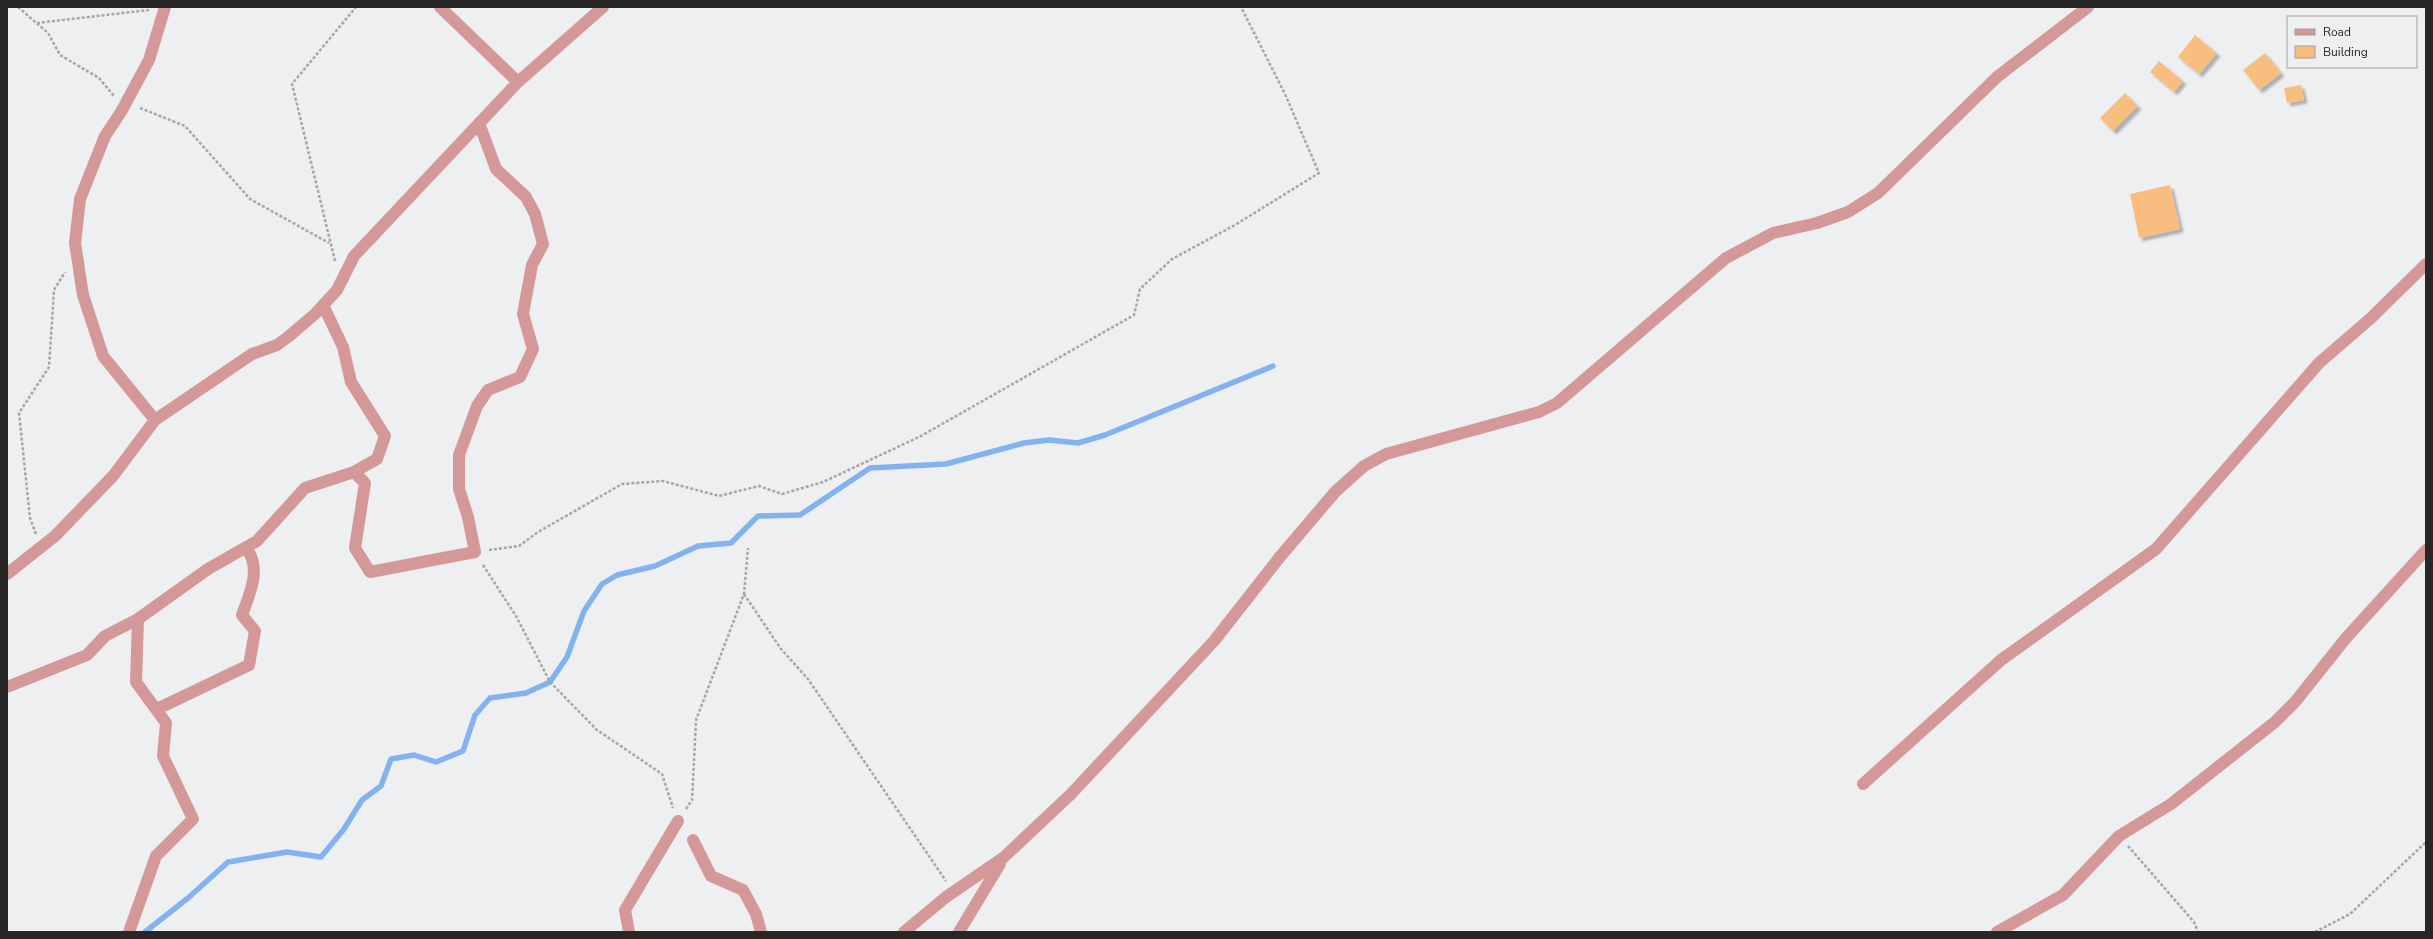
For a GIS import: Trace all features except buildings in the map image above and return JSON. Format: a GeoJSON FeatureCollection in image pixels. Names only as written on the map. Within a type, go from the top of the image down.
{"type":"FeatureCollection","features":[{"type":"Feature","properties":{"kind":"street"},"geometry":{"type":"LineString","coordinates":[[155,420],[104,356],[83,295],[75,242],[80,199],[105,136],[124,107],[149,60],[165,7]]}},
{"type":"Feature","properties":{"kind":"street"},"geometry":{"type":"LineString","coordinates":[[440,7],[518,82]]}},
{"type":"Feature","properties":{"kind":"street"},"geometry":{"type":"LineString","coordinates":[[7,574],[55,536],[113,476],[155,420],[252,354],[277,345],[323,305],[337,290],[354,256],[518,82],[603,7]]}},
{"type":"Feature","properties":{"kind":"street"},"geometry":{"type":"LineString","coordinates":[[904,932],[953,892],[1003,858],[1071,794],[1214,641],[1330,498],[1364,466],[1386,454],[1539,412],[1556,403],[1726,258],[1773,234],[1817,223],[1848,212],[1878,193],[1997,77],[2088,7]]}},
{"type":"Feature","properties":{"kind":"street"},"geometry":{"type":"LineString","coordinates":[[354,472],[365,483],[355,548],[370,572],[475,552],[468,517],[459,489],[459,455],[477,406],[488,390],[520,377],[533,350],[523,314],[532,265],[543,244],[535,214],[526,197],[496,169],[479,123]]}},
{"type":"Feature","properties":{"kind":"street"},"geometry":{"type":"LineString","coordinates":[[1863,784],[2001,660],[2156,549],[2319,363],[2371,318],[2426,264]]}},
{"type":"Feature","properties":{"kind":"street"},"geometry":{"type":"LineString","coordinates":[[7,687],[87,655],[105,636],[138,619],[208,568],[257,541],[305,488],[354,472],[377,459],[385,436],[351,382],[343,347],[323,305]]}},
{"type":"Feature","properties":{"kind":"street"},"geometry":{"type":"LineString","coordinates":[[156,709],[249,665],[254,631],[242,615],[255,578],[251,554],[246,548]]}},
{"type":"Feature","properties":{"kind":"street"},"geometry":{"type":"LineString","coordinates":[[1997,932],[2063,895],[2119,836],[2171,804],[2275,722],[2295,702],[2346,638],[2426,550]]}},
{"type":"Feature","properties":{"kind":"street"},"geometry":{"type":"LineString","coordinates":[[129,932],[156,856],[193,819],[163,756],[166,723],[136,682],[138,619]]}},
{"type":"Feature","properties":{"kind":"street"},"geometry":{"type":"LineString","coordinates":[[629,932],[625,910],[678,821]]}},
{"type":"Feature","properties":{"kind":"street"},"geometry":{"type":"LineString","coordinates":[[693,840],[711,876],[743,890],[756,914],[761,932]]}},
{"type":"Feature","properties":{"kind":"street"},"geometry":{"type":"LineString","coordinates":[[959,932],[1003,858]]}},
{"type":"Feature","properties":{"kind":"path"},"geometry":{"type":"LineString","coordinates":[[18,7],[48,33],[60,55],[99,78],[124,107],[185,126],[250,199],[330,244]]}},
{"type":"Feature","properties":{"kind":"path"},"geometry":{"type":"LineString","coordinates":[[36,23],[165,7]]}},
{"type":"Feature","properties":{"kind":"path"},"geometry":{"type":"LineString","coordinates":[[341,283],[330,244],[319,192],[292,84],[356,7]]}},
{"type":"Feature","properties":{"kind":"path"},"geometry":{"type":"LineString","coordinates":[[678,821],[662,774],[597,730],[550,682],[516,616],[475,552],[519,546],[538,532],[622,484],[663,481],[719,496],[759,486],[782,494],[823,482],[921,436],[1134,315],[1140,289],[1172,259],[1235,225],[1319,173],[1286,94],[1241,7]]}},
{"type":"Feature","properties":{"kind":"path"},"geometry":{"type":"LineString","coordinates":[[41,547],[30,518],[19,413],[48,367],[54,290],[76,252]]}},
{"type":"Feature","properties":{"kind":"path"},"geometry":{"type":"LineString","coordinates":[[678,821],[692,800],[696,720],[744,594],[748,548]]}},
{"type":"Feature","properties":{"kind":"path"},"geometry":{"type":"LineString","coordinates":[[744,594],[781,649],[808,679],[953,892]]}},
{"type":"Feature","properties":{"kind":"path"},"geometry":{"type":"LineString","coordinates":[[2119,836],[2194,922],[2198,932]]}},
{"type":"Feature","properties":{"kind":"path"},"geometry":{"type":"LineString","coordinates":[[2315,932],[2350,914],[2426,842]]}},
{"type":"Feature","properties":{"kind":"waterway"},"geometry":{"type":"LineString","coordinates":[[145,932],[188,898],[228,862],[287,852],[321,857],[344,829],[362,800],[381,786],[391,759],[414,755],[436,762],[463,751],[475,715],[490,698],[526,693],[550,682],[567,657],[584,611],[602,584],[617,575],[655,566],[698,546],[731,543],[758,516],[800,515],[870,468],[946,464],[1024,443],[1049,440],[1078,443],[1105,435],[1273,366]]}}]}
